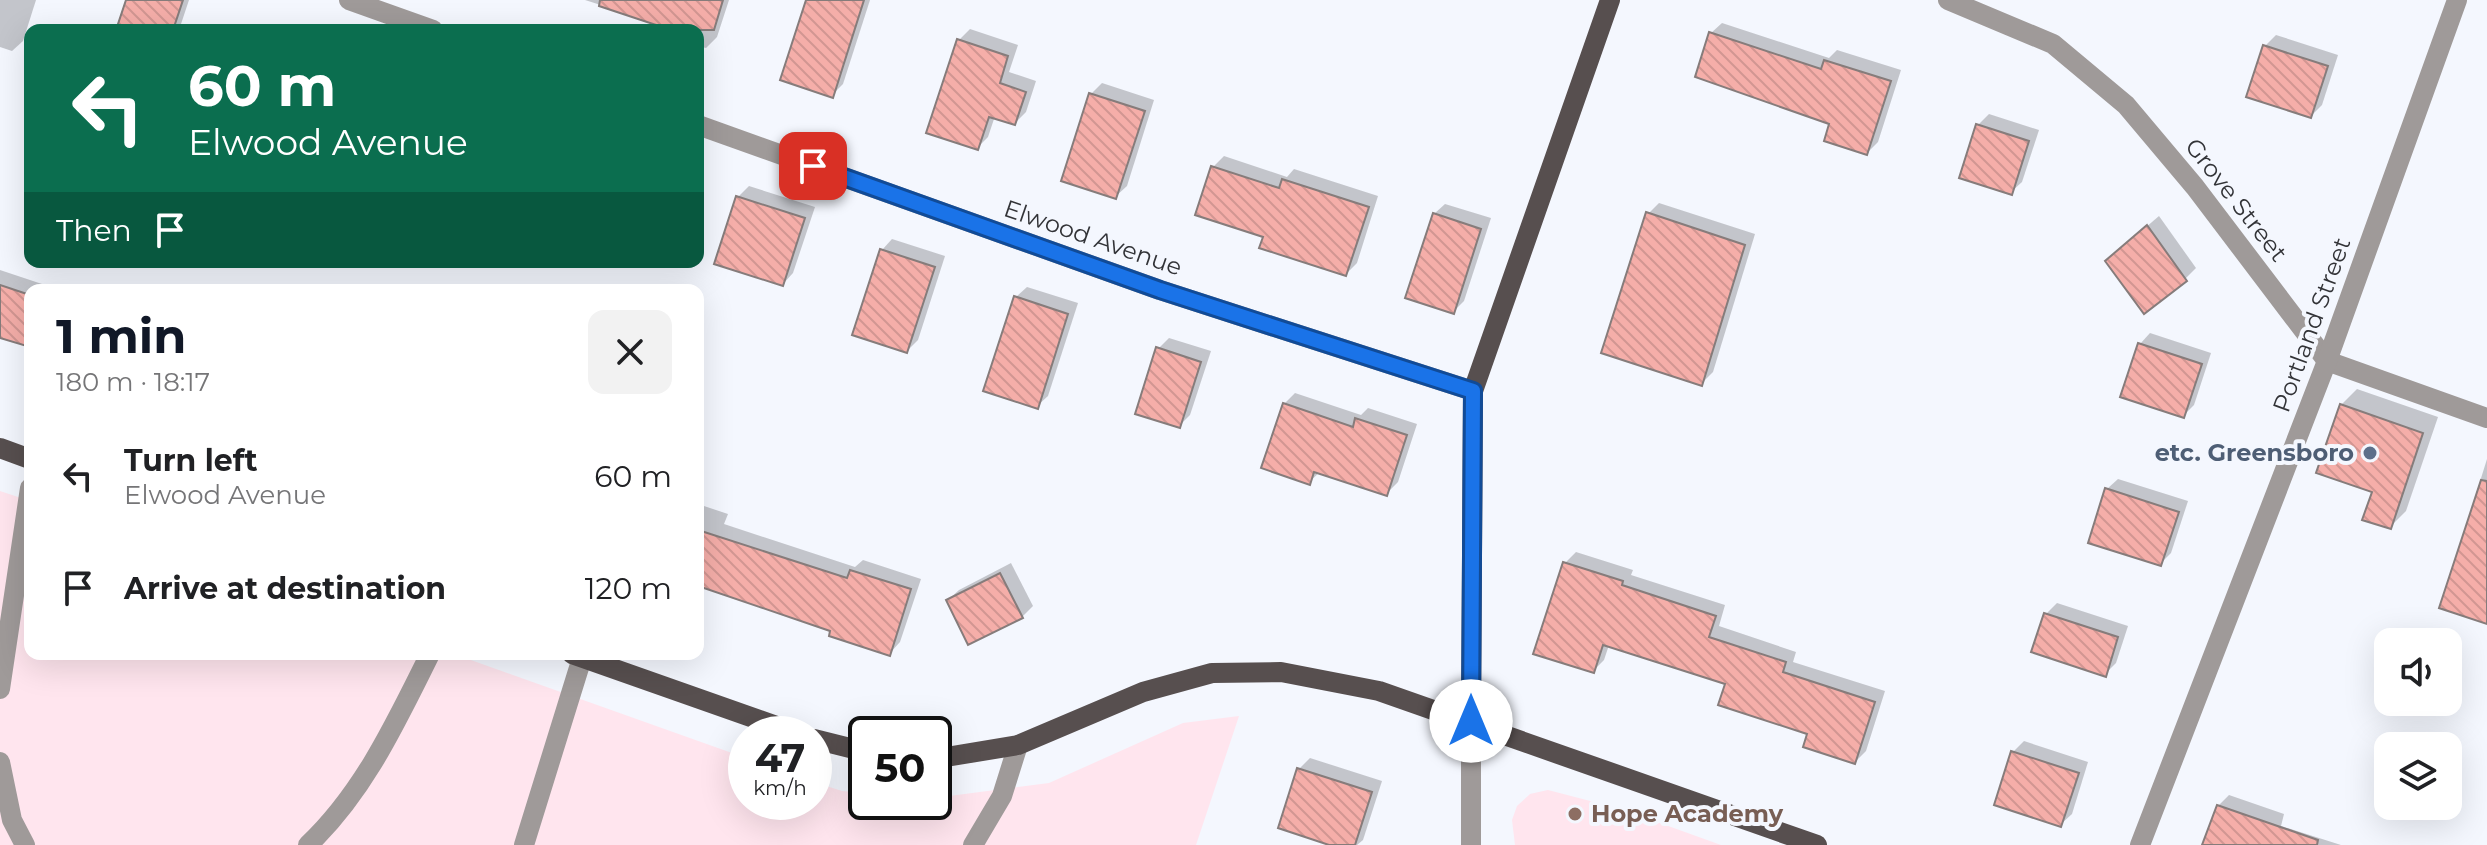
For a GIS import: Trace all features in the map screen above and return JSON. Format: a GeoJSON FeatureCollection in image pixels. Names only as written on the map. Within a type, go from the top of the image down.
{"type":"FeatureCollection","features":[{"type":"Feature","properties":{"kind":"main road"},"geometry":{"type":"LineString","coordinates":[[1471,721],[1473,391],[1610,0]]}},
{"type":"Feature","properties":{"kind":"main road"},"geometry":{"type":"LineString","coordinates":[[0,448],[24,457]]}},
{"type":"Feature","properties":{"kind":"main road"},"geometry":{"type":"LineString","coordinates":[[588,660],[748,716]]}},
{"type":"Feature","properties":{"kind":"main road"},"geometry":{"type":"LineString","coordinates":[[952,756],[1018,745],[1143,692],[1212,673],[1281,672],[1336,680],[1471,721],[1817,845]]}},
{"type":"Feature","properties":{"kind":"street"},"geometry":{"type":"LineString","coordinates":[[349,0],[416,24]]}},
{"type":"Feature","properties":{"kind":"street","name":"Grove Street"},"geometry":{"type":"LineString","coordinates":[[1948,0],[2053,44],[2126,105],[2195,187],[2327,361]]}},
{"type":"Feature","properties":{"kind":"street","name":"Portland Street"},"geometry":{"type":"LineString","coordinates":[[2140,845],[2327,361],[2457,0]]}},
{"type":"Feature","properties":{"kind":"street","name":"Elwood Avenue"},"geometry":{"type":"LineString","coordinates":[[704,127],[1160,290],[1473,391]]}},
{"type":"Feature","properties":{"kind":"street"},"geometry":{"type":"LineString","coordinates":[[2327,361],[2487,418]]}},
{"type":"Feature","properties":{"kind":"street"},"geometry":{"type":"LineString","coordinates":[[0,689],[24,528]]}},
{"type":"Feature","properties":{"kind":"street"},"geometry":{"type":"LineString","coordinates":[[308,845],[331,823],[380,754],[427,660]]}},
{"type":"Feature","properties":{"kind":"street"},"geometry":{"type":"LineString","coordinates":[[524,845],[576,660]]}},
{"type":"Feature","properties":{"kind":"street"},"geometry":{"type":"LineString","coordinates":[[1471,721],[1471,845]]}},
{"type":"Feature","properties":{"kind":"street"},"geometry":{"type":"LineString","coordinates":[[973,845],[1002,796],[1018,745]]}},
{"type":"Feature","properties":{"kind":"street"},"geometry":{"type":"LineString","coordinates":[[0,762],[12,820],[25,845]]}},
{"type":"Feature","properties":{"kind":"shaded area"},"geometry":{"type":"Polygon","coordinates":[[[0,491],[24,499],[24,660],[471,660],[728,752],[728,820],[832,820],[832,788],[848,792],[848,820],[952,820],[952,796],[1049,783],[1183,723],[1239,716],[1196,845],[0,845],[0,491]]]}},
{"type":"Feature","properties":{"kind":"shaded area","name":"Hope Academy"},"geometry":{"type":"Polygon","coordinates":[[[1548,790],[1621,809],[1721,845],[1515,845],[1512,820],[1517,806],[1530,794],[1548,790]]]}},
{"type":"Feature","properties":{"kind":"building"},"geometry":{"type":"Polygon","coordinates":[[[126,0],[183,0],[175,24],[118,24],[126,0]]]}},
{"type":"Feature","properties":{"kind":"building"},"geometry":{"type":"Polygon","coordinates":[[[600,0],[723,0],[714,30],[704,30],[704,24],[653,24],[599,6],[600,0]]]}},
{"type":"Feature","properties":{"kind":"building"},"geometry":{"type":"Polygon","coordinates":[[[806,0],[864,0],[833,98],[780,80],[806,0]]]}},
{"type":"Feature","properties":{"kind":"building"},"geometry":{"type":"Polygon","coordinates":[[[1709,32],[1821,69],[1824,60],[1891,81],[1867,155],[1824,141],[1829,124],[1695,77],[1709,32]]]}},
{"type":"Feature","properties":{"kind":"building"},"geometry":{"type":"Polygon","coordinates":[[[957,39],[1008,56],[1000,83],[1026,92],[1015,125],[989,117],[978,150],[926,133],[957,39]]]}},
{"type":"Feature","properties":{"kind":"building"},"geometry":{"type":"Polygon","coordinates":[[[2263,45],[2328,66],[2311,118],[2246,97],[2263,45]]]}},
{"type":"Feature","properties":{"kind":"building"},"geometry":{"type":"Polygon","coordinates":[[[1089,93],[1145,111],[1116,199],[1061,181],[1089,93]]]}},
{"type":"Feature","properties":{"kind":"building"},"geometry":{"type":"Polygon","coordinates":[[[1976,124],[2029,141],[2012,195],[1959,178],[1976,124]]]}},
{"type":"Feature","properties":{"kind":"building"},"geometry":{"type":"Polygon","coordinates":[[[1211,166],[1279,188],[1282,179],[1369,207],[1346,276],[1259,248],[1263,237],[1195,215],[1211,166]]]}},
{"type":"Feature","properties":{"kind":"building"},"geometry":{"type":"Polygon","coordinates":[[[736,196],[805,218],[783,286],[714,264],[736,196]]]}},
{"type":"Feature","properties":{"kind":"building"},"geometry":{"type":"Polygon","coordinates":[[[1646,212],[1745,245],[1702,386],[1601,353],[1646,212]]]}},
{"type":"Feature","properties":{"kind":"building"},"geometry":{"type":"Polygon","coordinates":[[[1433,213],[1481,229],[1454,314],[1405,298],[1433,213]]]}},
{"type":"Feature","properties":{"kind":"building"},"geometry":{"type":"Polygon","coordinates":[[[2147,225],[2187,281],[2144,314],[2105,261],[2147,225]]]}},
{"type":"Feature","properties":{"kind":"building"},"geometry":{"type":"Polygon","coordinates":[[[880,249],[935,267],[907,353],[852,335],[880,249]]]}},
{"type":"Feature","properties":{"kind":"building"},"geometry":{"type":"Polygon","coordinates":[[[0,285],[24,293],[24,345],[0,338],[0,285]]]}},
{"type":"Feature","properties":{"kind":"building"},"geometry":{"type":"Polygon","coordinates":[[[1014,296],[1068,314],[1038,409],[983,391],[1014,296]]]}},
{"type":"Feature","properties":{"kind":"building"},"geometry":{"type":"Polygon","coordinates":[[[2138,343],[2202,364],[2184,418],[2120,397],[2138,343]]]}},
{"type":"Feature","properties":{"kind":"building"},"geometry":{"type":"Polygon","coordinates":[[[1156,347],[1201,362],[1180,428],[1135,414],[1156,347]]]}},
{"type":"Feature","properties":{"kind":"building"},"geometry":{"type":"Polygon","coordinates":[[[1283,403],[1353,427],[1355,418],[1407,435],[1387,496],[1314,472],[1310,485],[1261,468],[1283,403]]]}},
{"type":"Feature","properties":{"kind":"building","name":"etc. Greensboro"},"geometry":{"type":"Polygon","coordinates":[[[2340,404],[2423,433],[2391,529],[2362,520],[2372,492],[2316,473],[2340,404]]]}},
{"type":"Feature","properties":{"kind":"building"},"geometry":{"type":"Polygon","coordinates":[[[2481,480],[2487,481],[2487,624],[2439,608],[2481,480]]]}},
{"type":"Feature","properties":{"kind":"building"},"geometry":{"type":"Polygon","coordinates":[[[2105,488],[2179,512],[2161,566],[2088,543],[2105,488]]]}},
{"type":"Feature","properties":{"kind":"building"},"geometry":{"type":"Polygon","coordinates":[[[704,532],[847,578],[850,570],[911,589],[890,656],[829,636],[830,631],[704,588],[704,532]]]}},
{"type":"Feature","properties":{"kind":"building"},"geometry":{"type":"Polygon","coordinates":[[[1563,562],[1716,616],[1709,637],[1786,662],[1783,672],[1875,702],[1855,764],[1803,747],[1807,734],[1718,705],[1725,684],[1603,645],[1594,673],[1533,654],[1563,562]]]}},
{"type":"Feature","properties":{"kind":"building"},"geometry":{"type":"Polygon","coordinates":[[[1000,573],[1023,618],[968,645],[946,600],[1000,573]]]}},
{"type":"Feature","properties":{"kind":"building"},"geometry":{"type":"Polygon","coordinates":[[[2044,613],[2118,637],[2106,677],[2031,652],[2044,613]]]}},
{"type":"Feature","properties":{"kind":"building"},"geometry":{"type":"Polygon","coordinates":[[[2011,751],[2079,773],[2061,827],[1994,805],[2011,751]]]}},
{"type":"Feature","properties":{"kind":"building"},"geometry":{"type":"Polygon","coordinates":[[[1297,768],[1372,792],[1355,845],[1329,845],[1278,828],[1297,768]]]}},
{"type":"Feature","properties":{"kind":"building"},"geometry":{"type":"Polygon","coordinates":[[[2217,805],[2318,840],[2317,845],[2202,845],[2217,805]]]}},
{"type":"Feature","properties":{"kind":"place","name":"etc. Greensboro"},"geometry":{"type":"Point","coordinates":[2370,453]}},
{"type":"Feature","properties":{"kind":"place","name":"Hope Academy"},"geometry":{"type":"Point","coordinates":[1575,814]}},
{"type":"Feature","properties":{"kind":"route"},"geometry":{"type":"LineString","coordinates":[[813,166],[1160,290],[1473,391],[1471,721]]}}]}
